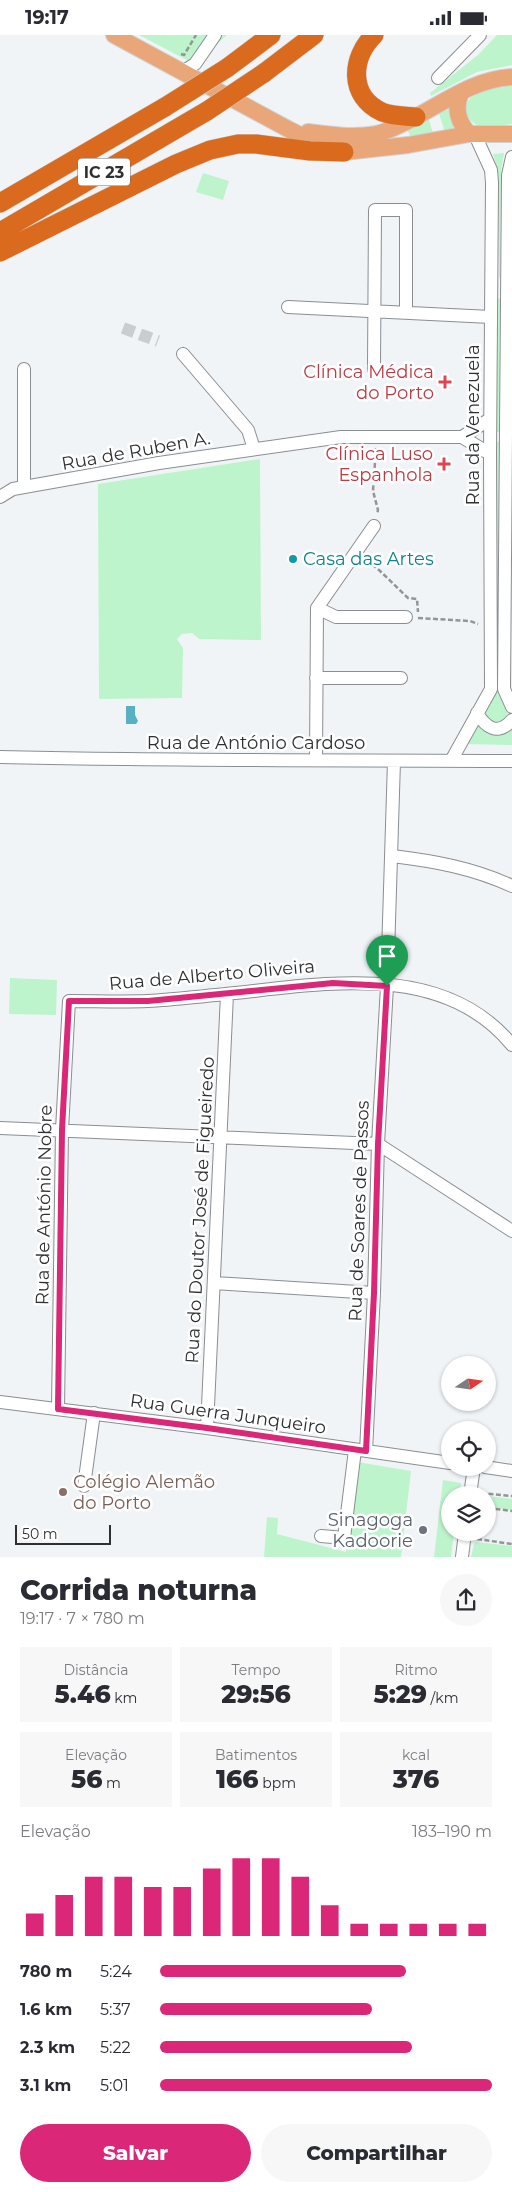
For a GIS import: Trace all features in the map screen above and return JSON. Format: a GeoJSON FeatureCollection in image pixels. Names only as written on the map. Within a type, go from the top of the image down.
{"type":"FeatureCollection","features":[{"type":"Feature","properties":{"kind":"highway","name":"IC 23"},"geometry":{"type":"LineString","coordinates":[[0,203],[166,107],[227,67],[271,35]]}},
{"type":"Feature","properties":{"kind":"highway","name":"IC 23"},"geometry":{"type":"LineString","coordinates":[[0,232],[207,111],[264,73],[314,35]]}},
{"type":"Feature","properties":{"kind":"highway"},"geometry":{"type":"LineString","coordinates":[[374,35],[365,45],[358,59],[355,75],[361,95],[367,102],[382,112],[416,117]]}},
{"type":"Feature","properties":{"kind":"highway"},"geometry":{"type":"LineString","coordinates":[[0,252],[176,164],[210,150],[238,144],[256,144],[310,151],[344,152]]}},
{"type":"Feature","properties":{"kind":"main road"},"geometry":{"type":"LineString","coordinates":[[114,35],[288,129],[312,141],[344,152],[439,141],[472,135],[512,133]]}},
{"type":"Feature","properties":{"kind":"main road"},"geometry":{"type":"LineString","coordinates":[[288,129],[349,136],[376,134],[392,129],[484,81],[512,77]]}},
{"type":"Feature","properties":{"kind":"main road"},"geometry":{"type":"LineString","coordinates":[[461,93],[457,108],[460,121],[472,135]]}},
{"type":"Feature","properties":{"kind":"street"},"geometry":{"type":"LineString","coordinates":[[182,73],[194,64],[215,35]]}},
{"type":"Feature","properties":{"kind":"street"},"geometry":{"type":"LineString","coordinates":[[438,77],[480,35]]}},
{"type":"Feature","properties":{"kind":"street","name":"Rua da Venezuela"},"geometry":{"type":"LineString","coordinates":[[451,761],[491,689],[491,177],[490,170],[472,135]]}},
{"type":"Feature","properties":{"kind":"street","name":"Rua da Venezuela"},"geometry":{"type":"LineString","coordinates":[[512,157],[508,175],[505,458],[508,577],[504,689],[512,707]]}},
{"type":"Feature","properties":{"kind":"street"},"geometry":{"type":"LineString","coordinates":[[374,369],[375,210],[406,210],[406,313]]}},
{"type":"Feature","properties":{"kind":"street"},"geometry":{"type":"LineString","coordinates":[[491,288],[508,288]]}},
{"type":"Feature","properties":{"kind":"street"},"geometry":{"type":"LineString","coordinates":[[288,307],[491,317]]}},
{"type":"Feature","properties":{"kind":"street"},"geometry":{"type":"LineString","coordinates":[[183,355],[248,430],[254,449]]}},
{"type":"Feature","properties":{"kind":"street"},"geometry":{"type":"LineString","coordinates":[[24,369],[24,487]]}},
{"type":"Feature","properties":{"kind":"street"},"geometry":{"type":"LineString","coordinates":[[490,419],[462,437],[490,454]]}},
{"type":"Feature","properties":{"kind":"street","name":"Rua de Ruben A."},"geometry":{"type":"LineString","coordinates":[[0,497],[13,489],[24,487],[254,449],[340,437],[462,437]]}},
{"type":"Feature","properties":{"kind":"street"},"geometry":{"type":"LineString","coordinates":[[505,458],[512,470]]}},
{"type":"Feature","properties":{"kind":"street"},"geometry":{"type":"LineString","coordinates":[[316,759],[317,608],[354,552],[374,526]]}},
{"type":"Feature","properties":{"kind":"street"},"geometry":{"type":"LineString","coordinates":[[317,608],[336,617],[406,617]]}},
{"type":"Feature","properties":{"kind":"street"},"geometry":{"type":"LineString","coordinates":[[316,678],[401,678]]}},
{"type":"Feature","properties":{"kind":"street"},"geometry":{"type":"LineString","coordinates":[[476,713],[484,725],[493,729],[504,727],[512,719]]}},
{"type":"Feature","properties":{"kind":"street","name":"Rua de António Cardoso"},"geometry":{"type":"LineString","coordinates":[[0,757],[141,760],[512,761]]}},
{"type":"Feature","properties":{"kind":"street","name":"Rua de Soares de Passos"},"geometry":{"type":"LineString","coordinates":[[322,1536],[344,1538],[361,1450],[374,1293],[378,1144],[387,986],[394,761]]}},
{"type":"Feature","properties":{"kind":"street"},"geometry":{"type":"LineString","coordinates":[[392,856],[460,866],[488,875],[512,886]]}},
{"type":"Feature","properties":{"kind":"street","name":"Rua de Alberto Oliveira"},"geometry":{"type":"LineString","coordinates":[[69,1001],[148,1001],[325,983],[387,986],[421,990],[460,1002],[501,1031],[512,1045]]}},
{"type":"Feature","properties":{"kind":"street","name":"Rua do Doutor José de Figueiredo"},"geometry":{"type":"LineString","coordinates":[[207,1428],[227,994]]}},
{"type":"Feature","properties":{"kind":"street","name":"Rua de António Nobre"},"geometry":{"type":"LineString","coordinates":[[58,1409],[62,1130],[69,1001]]}},
{"type":"Feature","properties":{"kind":"street"},"geometry":{"type":"LineString","coordinates":[[0,1128],[378,1144],[512,1231]]}},
{"type":"Feature","properties":{"kind":"street"},"geometry":{"type":"LineString","coordinates":[[214,1283],[374,1293]]}},
{"type":"Feature","properties":{"kind":"street","name":"Rua Guerra Junqueiro"},"geometry":{"type":"LineString","coordinates":[[0,1401],[441,1462]]}},
{"type":"Feature","properties":{"kind":"street"},"geometry":{"type":"LineString","coordinates":[[84,1486],[94,1413]]}},
{"type":"Feature","properties":{"kind":"street"},"geometry":{"type":"LineString","coordinates":[[496,1469],[512,1471]]}},
{"type":"Feature","properties":{"kind":"street"},"geometry":{"type":"LineString","coordinates":[[462,1557],[467,1541]]}},
{"type":"Feature","properties":{"kind":"path"},"geometry":{"type":"LineString","coordinates":[[176,51],[184,55],[196,35]]}},
{"type":"Feature","properties":{"kind":"path"},"geometry":{"type":"LineString","coordinates":[[374,526],[378,510],[373,491],[376,436]]}},
{"type":"Feature","properties":{"kind":"path"},"geometry":{"type":"LineString","coordinates":[[354,552],[379,570],[408,598],[418,599],[418,619],[470,621],[490,628]]}},
{"type":"Feature","properties":{"kind":"path"},"geometry":{"type":"LineString","coordinates":[[496,1495],[512,1496]]}},
{"type":"Feature","properties":{"kind":"path"},"geometry":{"type":"LineString","coordinates":[[496,1509],[512,1511]]}},
{"type":"Feature","properties":{"kind":"path"},"geometry":{"type":"LineString","coordinates":[[496,1541],[512,1544]]}},
{"type":"Feature","properties":{"kind":"green space"},"geometry":{"type":"Polygon","coordinates":[[[139,35],[227,35],[219,42],[200,67],[139,35]]]}},
{"type":"Feature","properties":{"kind":"green space"},"geometry":{"type":"Polygon","coordinates":[[[497,35],[512,35],[512,65],[477,72],[431,96],[430,93],[478,55],[497,35]]]}},
{"type":"Feature","properties":{"kind":"green space"},"geometry":{"type":"Polygon","coordinates":[[[512,84],[512,124],[490,127],[477,125],[472,121],[465,107],[473,95],[484,89],[512,84]]]}},
{"type":"Feature","properties":{"kind":"green space"},"geometry":{"type":"Polygon","coordinates":[[[449,107],[457,129],[445,132],[439,114],[449,107]]]}},
{"type":"Feature","properties":{"kind":"green space"},"geometry":{"type":"Polygon","coordinates":[[[429,119],[433,134],[410,136],[408,131],[429,119]]]}},
{"type":"Feature","properties":{"kind":"green space"},"geometry":{"type":"Polygon","coordinates":[[[504,153],[501,171],[499,278],[498,171],[493,154],[504,153]]]}},
{"type":"Feature","properties":{"kind":"green space"},"geometry":{"type":"Polygon","coordinates":[[[203,173],[229,181],[223,200],[196,192],[203,173]]]}},
{"type":"Feature","properties":{"kind":"green space"},"geometry":{"type":"Polygon","coordinates":[[[499,298],[499,432],[496,432],[497,299],[499,298]]]}},
{"type":"Feature","properties":{"kind":"green space"},"geometry":{"type":"Polygon","coordinates":[[[499,441],[498,681],[508,712],[504,720],[498,722],[490,720],[485,712],[496,442],[499,441]]]}},
{"type":"Feature","properties":{"kind":"green space"},"geometry":{"type":"Polygon","coordinates":[[[260,459],[261,640],[199,639],[192,633],[182,634],[177,639],[183,648],[182,698],[99,699],[98,484],[260,459]]]}},
{"type":"Feature","properties":{"kind":"green space"},"geometry":{"type":"Polygon","coordinates":[[[478,726],[490,733],[502,732],[512,728],[512,745],[465,744],[478,726]]]}},
{"type":"Feature","properties":{"kind":"green space"},"geometry":{"type":"Polygon","coordinates":[[[10,978],[57,980],[56,1015],[9,1014],[10,978]]]}},
{"type":"Feature","properties":{"kind":"green space"},"geometry":{"type":"Polygon","coordinates":[[[357,1462],[411,1471],[401,1557],[264,1557],[267,1517],[278,1518],[277,1534],[346,1552],[357,1462]]]}},
{"type":"Feature","properties":{"kind":"green space"},"geometry":{"type":"Polygon","coordinates":[[[443,1480],[461,1483],[460,1486],[442,1486],[443,1480]]]}},
{"type":"Feature","properties":{"kind":"green space"},"geometry":{"type":"Polygon","coordinates":[[[441,1497],[441,1541],[453,1541],[451,1557],[434,1557],[441,1497]]]}},
{"type":"Feature","properties":{"kind":"green space"},"geometry":{"type":"Polygon","coordinates":[[[496,1497],[512,1499],[512,1510],[496,1508],[496,1497]]]}},
{"type":"Feature","properties":{"kind":"green space"},"geometry":{"type":"Polygon","coordinates":[[[476,1542],[512,1546],[512,1557],[471,1557],[476,1542]]]}},
{"type":"Feature","properties":{"kind":"water"},"geometry":{"type":"Polygon","coordinates":[[[126,706],[135,706],[135,715],[138,721],[136,724],[126,724],[126,706]]]}},
{"type":"Feature","properties":{"kind":"tunnel"},"geometry":{"type":"LineString","coordinates":[[123,328],[158,341]]}},
{"type":"Feature","properties":{"kind":"place","name":"Clínica Médica do Porto"},"geometry":{"type":"Point","coordinates":[445,382]}},
{"type":"Feature","properties":{"kind":"place","name":"Clínica Luso Espanhola"},"geometry":{"type":"Point","coordinates":[444,464]}},
{"type":"Feature","properties":{"kind":"place","name":"Casa das Artes"},"geometry":{"type":"Point","coordinates":[293,559]}},
{"type":"Feature","properties":{"kind":"place","name":"Colégio Alemão do Porto"},"geometry":{"type":"Point","coordinates":[63,1492]}},
{"type":"Feature","properties":{"kind":"place","name":"Sinagoga Kadoorie"},"geometry":{"type":"Point","coordinates":[423,1530]}},
{"type":"Feature","properties":{"kind":"route"},"geometry":{"type":"LineString","coordinates":[[333,983],[387,986],[378,1144],[374,1293],[366,1451],[58,1409],[62,1130],[69,1001],[148,1001],[333,983]]}}]}
